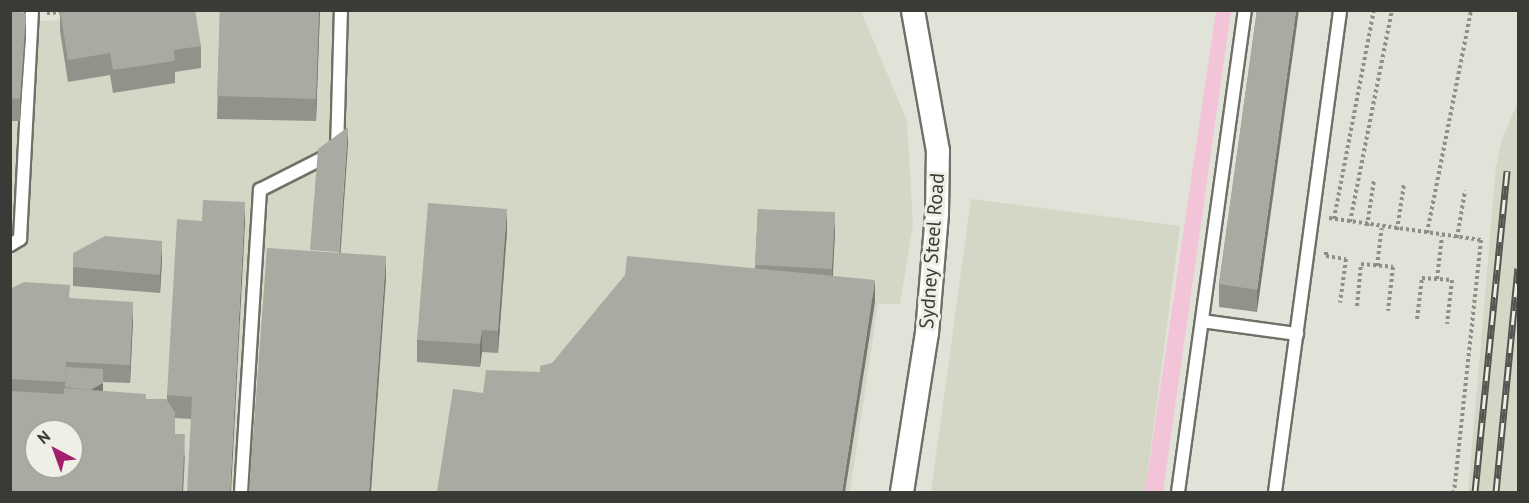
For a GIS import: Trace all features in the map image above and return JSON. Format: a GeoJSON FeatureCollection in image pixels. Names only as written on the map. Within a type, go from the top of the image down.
{"type":"FeatureCollection","features":[{"type":"Feature","properties":{"kind":"street","name":"Sydney Steel Road"},"geometry":{"type":"LineString","coordinates":[[902,492],[927,333],[937,213],[938,152],[913,10]]}},
{"type":"Feature","properties":{"kind":"lane"},"geometry":{"type":"LineString","coordinates":[[10,245],[20,238],[32,10]]}},
{"type":"Feature","properties":{"kind":"lane"},"geometry":{"type":"LineString","coordinates":[[242,492],[260,190],[337,152],[341,10]]}},
{"type":"Feature","properties":{"kind":"lane"},"geometry":{"type":"LineString","coordinates":[[1178,492],[1245,10]]}},
{"type":"Feature","properties":{"kind":"lane"},"geometry":{"type":"LineString","coordinates":[[1275,492],[1341,10]]}},
{"type":"Feature","properties":{"kind":"lane"},"geometry":{"type":"LineString","coordinates":[[1202,321],[1297,334]]}},
{"type":"Feature","properties":{"kind":"path"},"geometry":{"type":"LineString","coordinates":[[1330,228],[1374,10]]}},
{"type":"Feature","properties":{"kind":"path"},"geometry":{"type":"LineString","coordinates":[[1350,222],[1392,10]]}},
{"type":"Feature","properties":{"kind":"path"},"geometry":{"type":"LineString","coordinates":[[1427,234],[1471,10]]}},
{"type":"Feature","properties":{"kind":"path"},"geometry":{"type":"LineString","coordinates":[[1367,225],[1374,180]]}},
{"type":"Feature","properties":{"kind":"path"},"geometry":{"type":"LineString","coordinates":[[1396,230],[1404,184]]}},
{"type":"Feature","properties":{"kind":"path"},"geometry":{"type":"LineString","coordinates":[[1457,238],[1465,190]]}},
{"type":"Feature","properties":{"kind":"path"},"geometry":{"type":"LineString","coordinates":[[1313,216],[1382,228],[1481,240],[1454,492]]}},
{"type":"Feature","properties":{"kind":"path"},"geometry":{"type":"LineString","coordinates":[[1377,266],[1382,228]]}},
{"type":"Feature","properties":{"kind":"path"},"geometry":{"type":"LineString","coordinates":[[1437,279],[1442,236]]}},
{"type":"Feature","properties":{"kind":"path"},"geometry":{"type":"LineString","coordinates":[[1327,247],[1326,256],[1346,259],[1340,303]]}},
{"type":"Feature","properties":{"kind":"path"},"geometry":{"type":"LineString","coordinates":[[1357,306],[1361,264],[1393,267],[1388,311]]}},
{"type":"Feature","properties":{"kind":"path"},"geometry":{"type":"LineString","coordinates":[[1417,319],[1422,278],[1452,280],[1447,324]]}},
{"type":"Feature","properties":{"kind":"shaded area"},"geometry":{"type":"Polygon","coordinates":[[[149,10],[861,11],[907,121],[913,224],[900,304],[878,304],[850,492],[11,492],[10,20],[47,21],[149,10]]]}},
{"type":"Feature","properties":{"kind":"shaded area"},"geometry":{"type":"Polygon","coordinates":[[[1216,11],[1231,11],[1163,492],[1145,492],[1216,11]]]}},
{"type":"Feature","properties":{"kind":"shaded area"},"geometry":{"type":"Polygon","coordinates":[[[1518,101],[1518,492],[1468,492],[1496,167],[1502,140],[1518,101]]]}},
{"type":"Feature","properties":{"kind":"shaded area"},"geometry":{"type":"Polygon","coordinates":[[[971,199],[1180,226],[1145,492],[931,492],[971,199]]]}},
{"type":"Feature","properties":{"kind":"building"},"geometry":{"type":"Polygon","coordinates":[[[60,10],[195,10],[201,46],[174,50],[175,61],[113,70],[110,53],[68,60],[60,10]]]}},
{"type":"Feature","properties":{"kind":"building"},"geometry":{"type":"Polygon","coordinates":[[[220,10],[319,10],[316,99],[217,96],[220,10]]]}},
{"type":"Feature","properties":{"kind":"building"},"geometry":{"type":"Polygon","coordinates":[[[1257,10],[1296,10],[1257,290],[1219,284],[1257,10]]]}},
{"type":"Feature","properties":{"kind":"building"},"geometry":{"type":"Polygon","coordinates":[[[10,11],[26,13],[20,99],[10,98],[10,11]]]}},
{"type":"Feature","properties":{"kind":"building"},"geometry":{"type":"Polygon","coordinates":[[[348,127],[339,252],[310,250],[318,149],[348,127]]]}},
{"type":"Feature","properties":{"kind":"building"},"geometry":{"type":"Polygon","coordinates":[[[203,200],[245,202],[230,492],[187,492],[192,397],[167,395],[177,219],[202,221],[203,200]]]}},
{"type":"Feature","properties":{"kind":"building"},"geometry":{"type":"Polygon","coordinates":[[[428,203],[507,209],[498,331],[482,330],[480,344],[417,340],[428,203]]]}},
{"type":"Feature","properties":{"kind":"building"},"geometry":{"type":"Polygon","coordinates":[[[758,209],[835,212],[832,269],[755,265],[758,209]]]}},
{"type":"Feature","properties":{"kind":"building"},"geometry":{"type":"Polygon","coordinates":[[[105,236],[162,241],[160,275],[73,267],[73,253],[105,236]]]}},
{"type":"Feature","properties":{"kind":"building"},"geometry":{"type":"Polygon","coordinates":[[[267,248],[386,256],[369,492],[249,492],[267,248]]]}},
{"type":"Feature","properties":{"kind":"building"},"geometry":{"type":"Polygon","coordinates":[[[627,256],[875,280],[842,492],[437,492],[453,389],[483,393],[486,370],[540,372],[540,366],[552,363],[625,275],[627,256]]]}},
{"type":"Feature","properties":{"kind":"building"},"geometry":{"type":"Polygon","coordinates":[[[24,282],[70,285],[69,298],[133,302],[130,365],[66,362],[65,382],[10,379],[10,289],[24,282]]]}},
{"type":"Feature","properties":{"kind":"building"},"geometry":{"type":"Polygon","coordinates":[[[66,367],[103,369],[103,383],[91,390],[65,387],[66,367]]]}},
{"type":"Feature","properties":{"kind":"building"},"geometry":{"type":"Polygon","coordinates":[[[64,388],[146,394],[146,399],[166,399],[175,412],[175,434],[185,434],[182,492],[10,492],[10,391],[64,394],[64,388]]]}},
{"type":"Feature","properties":{"kind":"railway"},"geometry":{"type":"LineString","coordinates":[[1475,492],[1507,171]]}},
{"type":"Feature","properties":{"kind":"railway"},"geometry":{"type":"LineString","coordinates":[[1496,492],[1518,268]]}}]}
